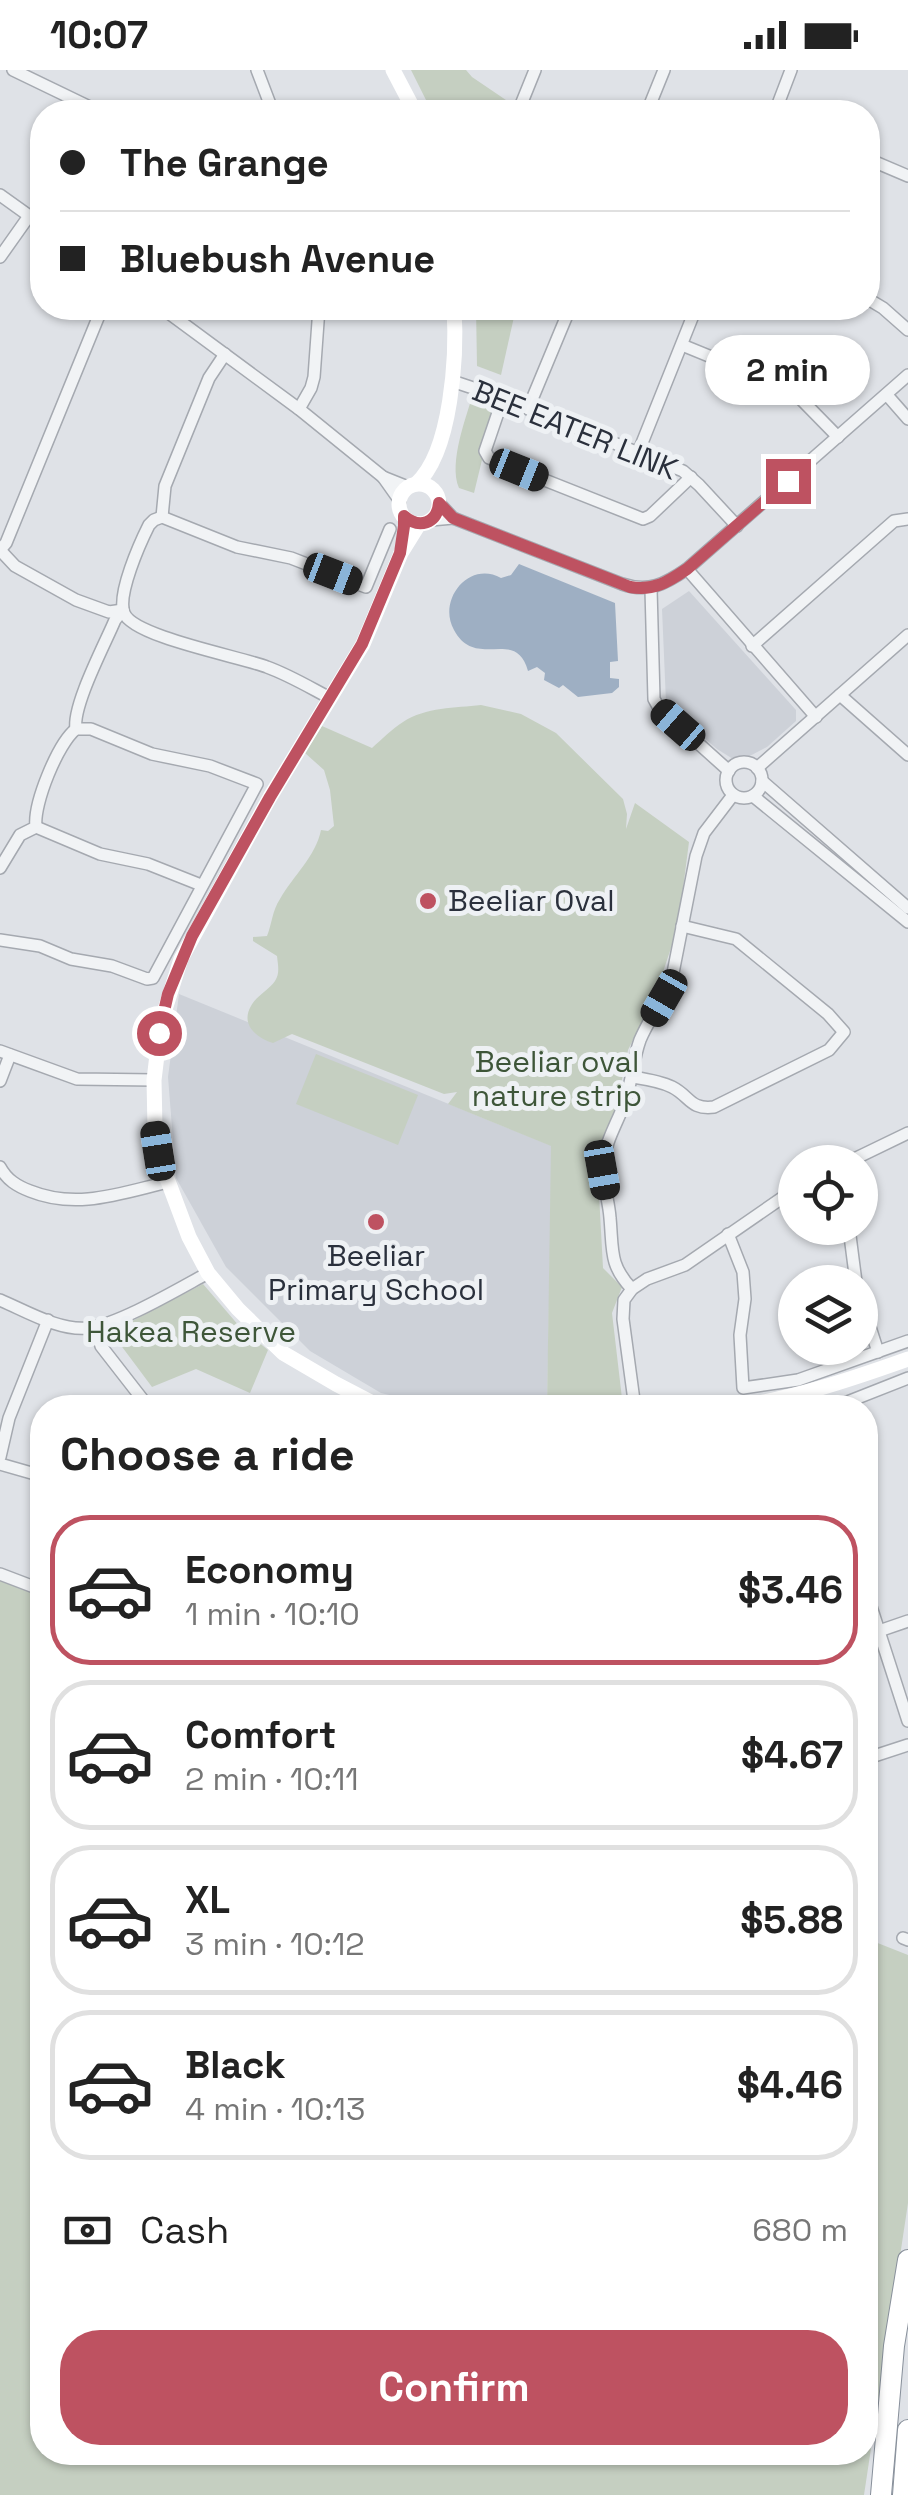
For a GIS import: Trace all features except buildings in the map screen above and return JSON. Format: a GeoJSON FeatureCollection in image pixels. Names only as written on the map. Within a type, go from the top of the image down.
{"type":"FeatureCollection","features":[{"type":"Feature","properties":{"kind":"highway"},"geometry":{"type":"LineString","coordinates":[[881,2495],[894,2346],[908,2260]]}},
{"type":"Feature","properties":{"kind":"highway"},"geometry":{"type":"LineString","coordinates":[[903,2495],[908,2430]]}},
{"type":"Feature","properties":{"kind":"street"},"geometry":{"type":"LineString","coordinates":[[13,70],[75,100]]}},
{"type":"Feature","properties":{"kind":"street"},"geometry":{"type":"LineString","coordinates":[[257,70],[268,100]]}},
{"type":"Feature","properties":{"kind":"street"},"geometry":{"type":"LineString","coordinates":[[393,70],[408,100]]}},
{"type":"Feature","properties":{"kind":"street"},"geometry":{"type":"LineString","coordinates":[[523,100],[535,70]]}},
{"type":"Feature","properties":{"kind":"street"},"geometry":{"type":"LineString","coordinates":[[652,100],[664,70]]}},
{"type":"Feature","properties":{"kind":"street"},"geometry":{"type":"LineString","coordinates":[[780,100],[792,70]]}},
{"type":"Feature","properties":{"kind":"street"},"geometry":{"type":"LineString","coordinates":[[880,164],[908,176]]}},
{"type":"Feature","properties":{"kind":"street"},"geometry":{"type":"LineString","coordinates":[[0,195],[29,216],[0,257]]}},
{"type":"Feature","properties":{"kind":"street"},"geometry":{"type":"LineString","coordinates":[[880,306],[908,330]]}},
{"type":"Feature","properties":{"kind":"street"},"geometry":{"type":"LineString","coordinates":[[97,320],[0,550],[15,566],[76,600],[109,612],[123,610]]}},
{"type":"Feature","properties":{"kind":"street"},"geometry":{"type":"LineString","coordinates":[[183,320],[407,497],[410,522],[453,518],[630,587],[651,589],[687,569],[908,375]]}},
{"type":"Feature","properties":{"kind":"street"},"geometry":{"type":"LineString","coordinates":[[299,410],[312,388],[318,320]]}},
{"type":"Feature","properties":{"kind":"street"},"geometry":{"type":"LineString","coordinates":[[400,553],[425,522],[438,513],[434,463],[452,382],[455,320]]}},
{"type":"Feature","properties":{"kind":"street"},"geometry":{"type":"LineString","coordinates":[[528,409],[565,320]]}},
{"type":"Feature","properties":{"kind":"street"},"geometry":{"type":"LineString","coordinates":[[638,452],[691,320]]}},
{"type":"Feature","properties":{"kind":"street"},"geometry":{"type":"LineString","coordinates":[[682,344],[792,390],[838,437]]}},
{"type":"Feature","properties":{"kind":"street"},"geometry":{"type":"LineString","coordinates":[[162,517],[165,486],[209,378],[225,354]]}},
{"type":"Feature","properties":{"kind":"street","name":"BEE EATER LINK"},"geometry":{"type":"LineString","coordinates":[[452,382],[503,398],[677,468],[736,526]]}},
{"type":"Feature","properties":{"kind":"street"},"geometry":{"type":"LineString","coordinates":[[887,394],[908,418]]}},
{"type":"Feature","properties":{"kind":"street"},"geometry":{"type":"LineString","coordinates":[[503,398],[486,451],[489,458],[643,519],[690,478]]}},
{"type":"Feature","properties":{"kind":"street"},"geometry":{"type":"LineString","coordinates":[[357,1395],[283,1353],[208,1273],[162,1166],[155,1128],[156,1048],[181,959],[235,858],[362,644],[400,553],[407,497],[434,463]]}},
{"type":"Feature","properties":{"kind":"street"},"geometry":{"type":"LineString","coordinates":[[407,497],[429,486],[453,518]]}},
{"type":"Feature","properties":{"kind":"street"},"geometry":{"type":"LineString","coordinates":[[330,698],[264,665],[191,647],[132,622],[123,610],[124,590],[146,532],[152,522],[162,517],[237,547],[292,558],[364,593],[390,529]]}},
{"type":"Feature","properties":{"kind":"street"},"geometry":{"type":"LineString","coordinates":[[752,646],[894,522],[908,519]]}},
{"type":"Feature","properties":{"kind":"street"},"geometry":{"type":"LineString","coordinates":[[687,569],[816,717]]}},
{"type":"Feature","properties":{"kind":"street"},"geometry":{"type":"LineString","coordinates":[[651,589],[654,699],[658,708],[729,770]]}},
{"type":"Feature","properties":{"kind":"street"},"geometry":{"type":"LineString","coordinates":[[76,729],[79,705],[115,620],[123,610]]}},
{"type":"Feature","properties":{"kind":"street"},"geometry":{"type":"LineString","coordinates":[[908,635],[816,717],[760,774],[760,789],[753,796],[738,797],[726,782],[729,770],[744,762],[760,774],[908,908]]}},
{"type":"Feature","properties":{"kind":"street"},"geometry":{"type":"LineString","coordinates":[[840,695],[908,755]]}},
{"type":"Feature","properties":{"kind":"street"},"geometry":{"type":"LineString","coordinates":[[0,940],[40,946],[71,959],[112,966],[150,979],[260,779],[152,754],[91,729],[76,729],[64,741],[37,804],[36,827]]}},
{"type":"Feature","properties":{"kind":"street"},"geometry":{"type":"LineString","coordinates":[[632,1289],[614,1264],[602,1170],[606,1144],[624,1105],[642,1037],[672,978],[704,833],[733,794]]}},
{"type":"Feature","properties":{"kind":"street"},"geometry":{"type":"LineString","coordinates":[[753,796],[908,922]]}},
{"type":"Feature","properties":{"kind":"street"},"geometry":{"type":"LineString","coordinates":[[0,868],[20,835],[36,827],[100,854],[148,864],[201,885]]}},
{"type":"Feature","properties":{"kind":"street"},"geometry":{"type":"LineString","coordinates":[[632,1076],[667,1084],[694,1105],[714,1107],[829,1050],[844,1032],[828,1014],[736,939],[682,926]]}},
{"type":"Feature","properties":{"kind":"street"},"geometry":{"type":"LineString","coordinates":[[0,1081],[5,1053],[77,1079],[154,1080]]}},
{"type":"Feature","properties":{"kind":"street"},"geometry":{"type":"LineString","coordinates":[[878,1148],[908,1133]]}},
{"type":"Feature","properties":{"kind":"street"},"geometry":{"type":"LineString","coordinates":[[0,1167],[4,1176],[20,1188],[58,1200],[80,1202],[168,1182]]}},
{"type":"Feature","properties":{"kind":"street"},"geometry":{"type":"LineString","coordinates":[[634,1395],[623,1319],[624,1300],[632,1289],[685,1264],[778,1200]]}},
{"type":"Feature","properties":{"kind":"street"},"geometry":{"type":"LineString","coordinates":[[728,1234],[743,1272],[743,1388],[798,1380],[841,1365]]}},
{"type":"Feature","properties":{"kind":"street"},"geometry":{"type":"LineString","coordinates":[[0,1300],[48,1320],[87,1328],[126,1314],[208,1273]]}},
{"type":"Feature","properties":{"kind":"street"},"geometry":{"type":"LineString","coordinates":[[30,1471],[0,1460],[9,1418],[48,1320]]}},
{"type":"Feature","properties":{"kind":"street"},"geometry":{"type":"LineString","coordinates":[[96,1326],[101,1346],[139,1395]]}},
{"type":"Feature","properties":{"kind":"street"},"geometry":{"type":"LineString","coordinates":[[878,1352],[908,1341]]}},
{"type":"Feature","properties":{"kind":"street"},"geometry":{"type":"LineString","coordinates":[[798,1395],[908,1360]]}},
{"type":"Feature","properties":{"kind":"street"},"geometry":{"type":"LineString","coordinates":[[865,1395],[908,1378]]}},
{"type":"Feature","properties":{"kind":"street"},"geometry":{"type":"LineString","coordinates":[[0,1574],[30,1585]]}},
{"type":"Feature","properties":{"kind":"street"},"geometry":{"type":"LineString","coordinates":[[908,1621],[878,1631],[908,1721]]}},
{"type":"Feature","properties":{"kind":"street"},"geometry":{"type":"LineString","coordinates":[[878,1755],[908,1745]]}},
{"type":"Feature","properties":{"kind":"shaded area"},"geometry":{"type":"Polygon","coordinates":[[[689,591],[796,710],[796,721],[767,747],[742,760],[717,749],[666,702],[662,609],[689,591]]]}},
{"type":"Feature","properties":{"kind":"shaded area","name":"Beeliar Primary School"},"geometry":{"type":"Polygon","coordinates":[[[179,994],[552,1146],[547,1395],[389,1395],[310,1351],[226,1267],[176,1178],[168,1077],[179,994]]]}},
{"type":"Feature","properties":{"kind":"green space"},"geometry":{"type":"Polygon","coordinates":[[[411,70],[466,70],[506,100],[426,100],[411,70]]]}},
{"type":"Feature","properties":{"kind":"green space"},"geometry":{"type":"Polygon","coordinates":[[[476,320],[513,320],[501,375],[477,366],[476,320]]]}},
{"type":"Feature","properties":{"kind":"green space"},"geometry":{"type":"Polygon","coordinates":[[[474,390],[493,396],[496,402],[474,493],[459,488],[456,465],[474,390]]]}},
{"type":"Feature","properties":{"kind":"green space","name":"Beeliar Oval"},"geometry":{"type":"Polygon","coordinates":[[[481,705],[521,714],[556,733],[623,799],[626,829],[635,803],[689,842],[678,927],[656,993],[628,1050],[615,1114],[597,1157],[603,1268],[622,1287],[612,1313],[622,1395],[547,1395],[551,1146],[448,1104],[457,1092],[444,1094],[292,1034],[273,1043],[261,1038],[249,1025],[248,1013],[253,1002],[277,978],[278,972],[277,956],[253,941],[253,937],[267,936],[277,904],[309,857],[321,830],[328,831],[334,826],[324,770],[305,753],[322,726],[372,748],[412,717],[481,705]]]}},
{"type":"Feature","properties":{"kind":"green space"},"geometry":{"type":"Polygon","coordinates":[[[316,1054],[418,1095],[398,1145],[296,1104],[316,1054]]]}},
{"type":"Feature","properties":{"kind":"green space","name":"Hakea Reserve"},"geometry":{"type":"Polygon","coordinates":[[[203,1284],[240,1327],[268,1350],[250,1393],[196,1369],[152,1387],[111,1332],[203,1284]]]}},
{"type":"Feature","properties":{"kind":"green space"},"geometry":{"type":"Polygon","coordinates":[[[0,1579],[30,1591],[30,2465],[869,2465],[864,2495],[0,2495],[0,1579]]]}},
{"type":"Feature","properties":{"kind":"green space"},"geometry":{"type":"Polygon","coordinates":[[[878,1943],[908,1955],[908,2203],[878,2402],[878,1943]]]}},
{"type":"Feature","properties":{"kind":"water"},"geometry":{"type":"Polygon","coordinates":[[[519,564],[615,603],[618,661],[610,662],[610,678],[619,679],[619,687],[612,693],[578,697],[563,685],[559,688],[544,680],[545,673],[537,667],[528,671],[514,651],[473,647],[454,630],[450,607],[459,586],[478,574],[501,578],[511,575],[519,564]]]}},
{"type":"Feature","properties":{"kind":"place","name":"Beeliar Oval"},"geometry":{"type":"Point","coordinates":[428,901]}},
{"type":"Feature","properties":{"kind":"place","name":"Beeliar Primary School"},"geometry":{"type":"Point","coordinates":[376,1222]}},
{"type":"Feature","properties":{"kind":"route"},"geometry":{"type":"LineString","coordinates":[[159,1033],[168,994],[192,936],[362,644],[400,553],[404,516],[415,524],[425,523],[438,513],[439,503],[453,518],[630,587],[651,589],[687,569],[788,481]]}},
{"type":"Feature","properties":{"kind":"park label","name":"Beeliar oval nature strip"},"geometry":{"type":"Point","coordinates":[557,1079]}}]}
